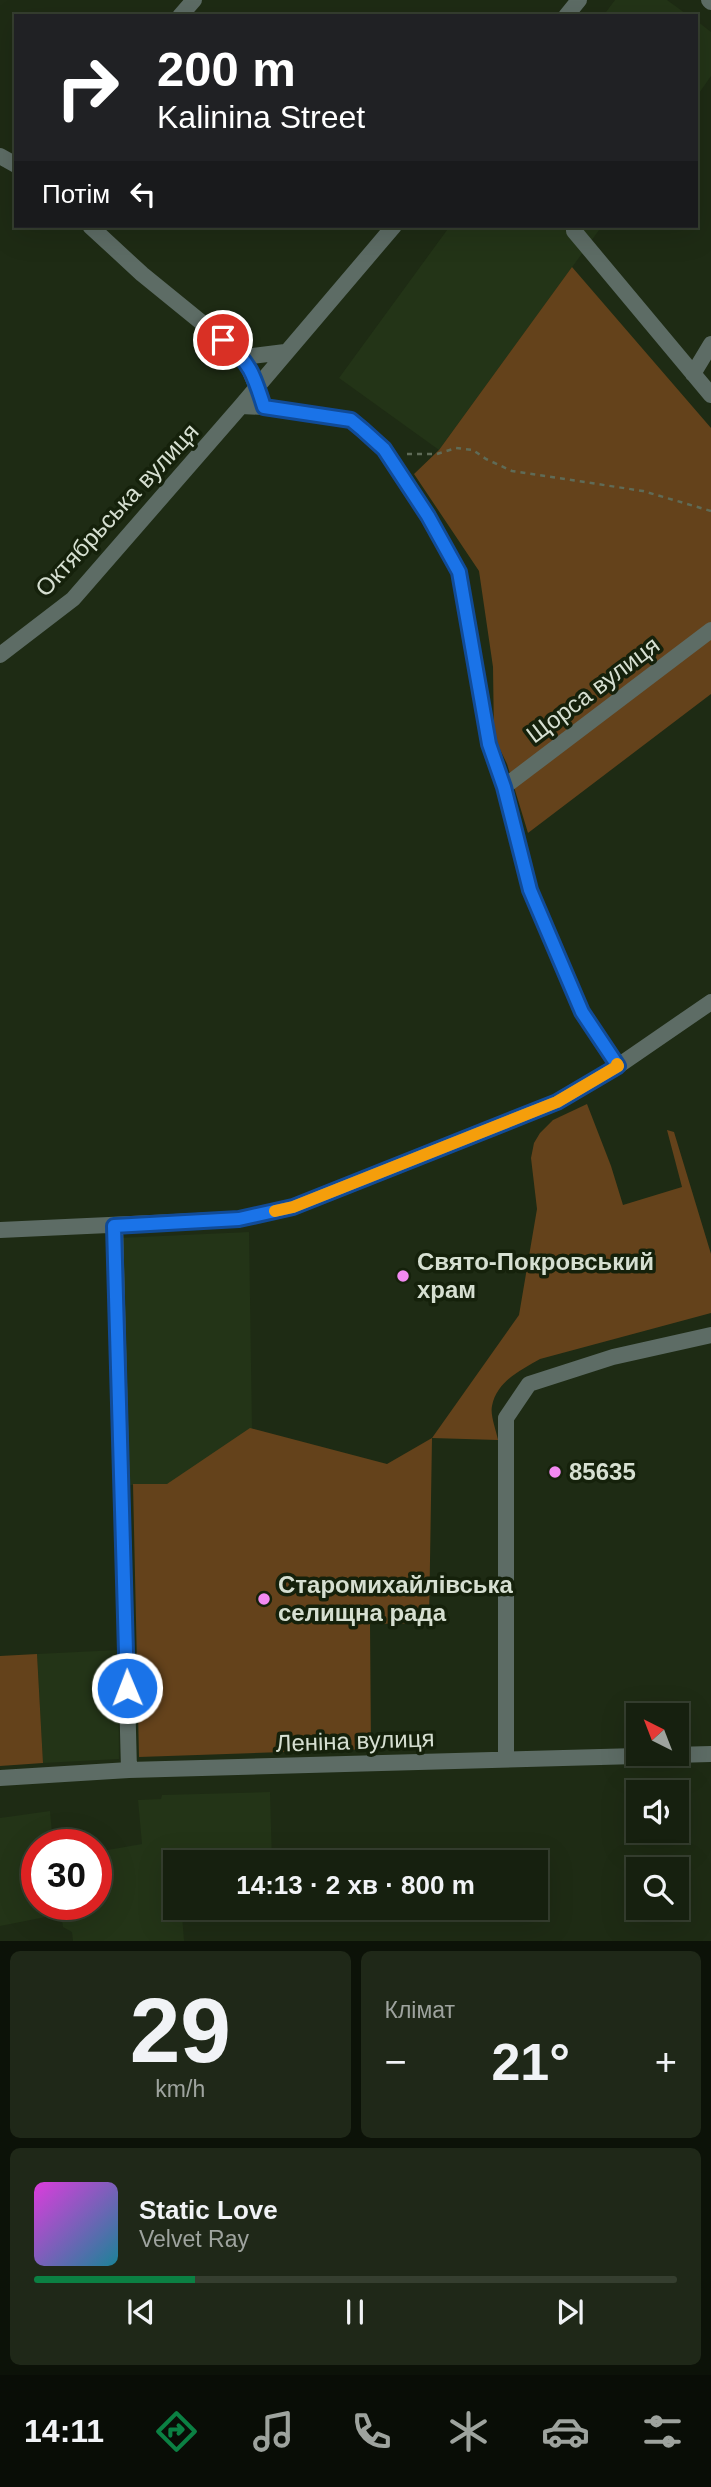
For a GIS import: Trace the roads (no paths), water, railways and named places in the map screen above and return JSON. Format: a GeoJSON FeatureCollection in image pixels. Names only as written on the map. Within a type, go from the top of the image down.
{"type":"FeatureCollection","features":[{"type":"Feature","properties":{"kind":"street"},"geometry":{"type":"LineString","coordinates":[[182,14],[194,0]]}},
{"type":"Feature","properties":{"kind":"street"},"geometry":{"type":"LineString","coordinates":[[568,14],[579,0]]}},
{"type":"Feature","properties":{"kind":"street"},"geometry":{"type":"LineString","coordinates":[[92,228],[142,274],[244,357],[264,407]]}},
{"type":"Feature","properties":{"kind":"street","name":"Октябрьська вулиця"},"geometry":{"type":"LineString","coordinates":[[0,655],[73,598],[392,228]]}},
{"type":"Feature","properties":{"kind":"street"},"geometry":{"type":"LineString","coordinates":[[574,231],[711,395]]}},
{"type":"Feature","properties":{"kind":"street"},"geometry":{"type":"LineString","coordinates":[[693,374],[711,344]]}},
{"type":"Feature","properties":{"kind":"street"},"geometry":{"type":"LineString","coordinates":[[244,357],[285,352]]}},
{"type":"Feature","properties":{"kind":"street","name":"Щорса вулиця"},"geometry":{"type":"LineString","coordinates":[[241,406],[351,420],[384,449],[428,516],[459,572],[489,744],[504,787],[530,890],[582,1012],[618,1066]]}},
{"type":"Feature","properties":{"kind":"street","name":"Щорса вулиця"},"geometry":{"type":"LineString","coordinates":[[504,787],[711,630]]}},
{"type":"Feature","properties":{"kind":"street"},"geometry":{"type":"LineString","coordinates":[[0,1230],[239,1219],[293,1207],[557,1102],[618,1066],[711,1002]]}},
{"type":"Feature","properties":{"kind":"street"},"geometry":{"type":"LineString","coordinates":[[114,1226],[129,1770]]}},
{"type":"Feature","properties":{"kind":"street"},"geometry":{"type":"LineString","coordinates":[[506,1759],[506,1418],[529,1384],[612,1357],[711,1335]]}},
{"type":"Feature","properties":{"kind":"street","name":"Леніна вулиця"},"geometry":{"type":"LineString","coordinates":[[0,1778],[129,1770],[711,1754]]}},
{"type":"Feature","properties":{"kind":"place","name":"Свято-Покровський храм"},"geometry":{"type":"Point","coordinates":[403,1276]}},
{"type":"Feature","properties":{"kind":"place","name":"85635"},"geometry":{"type":"Point","coordinates":[555,1472]}},
{"type":"Feature","properties":{"kind":"place","name":"Старомихайлівська селищна рада"},"geometry":{"type":"Point","coordinates":[264,1599]}}]}
